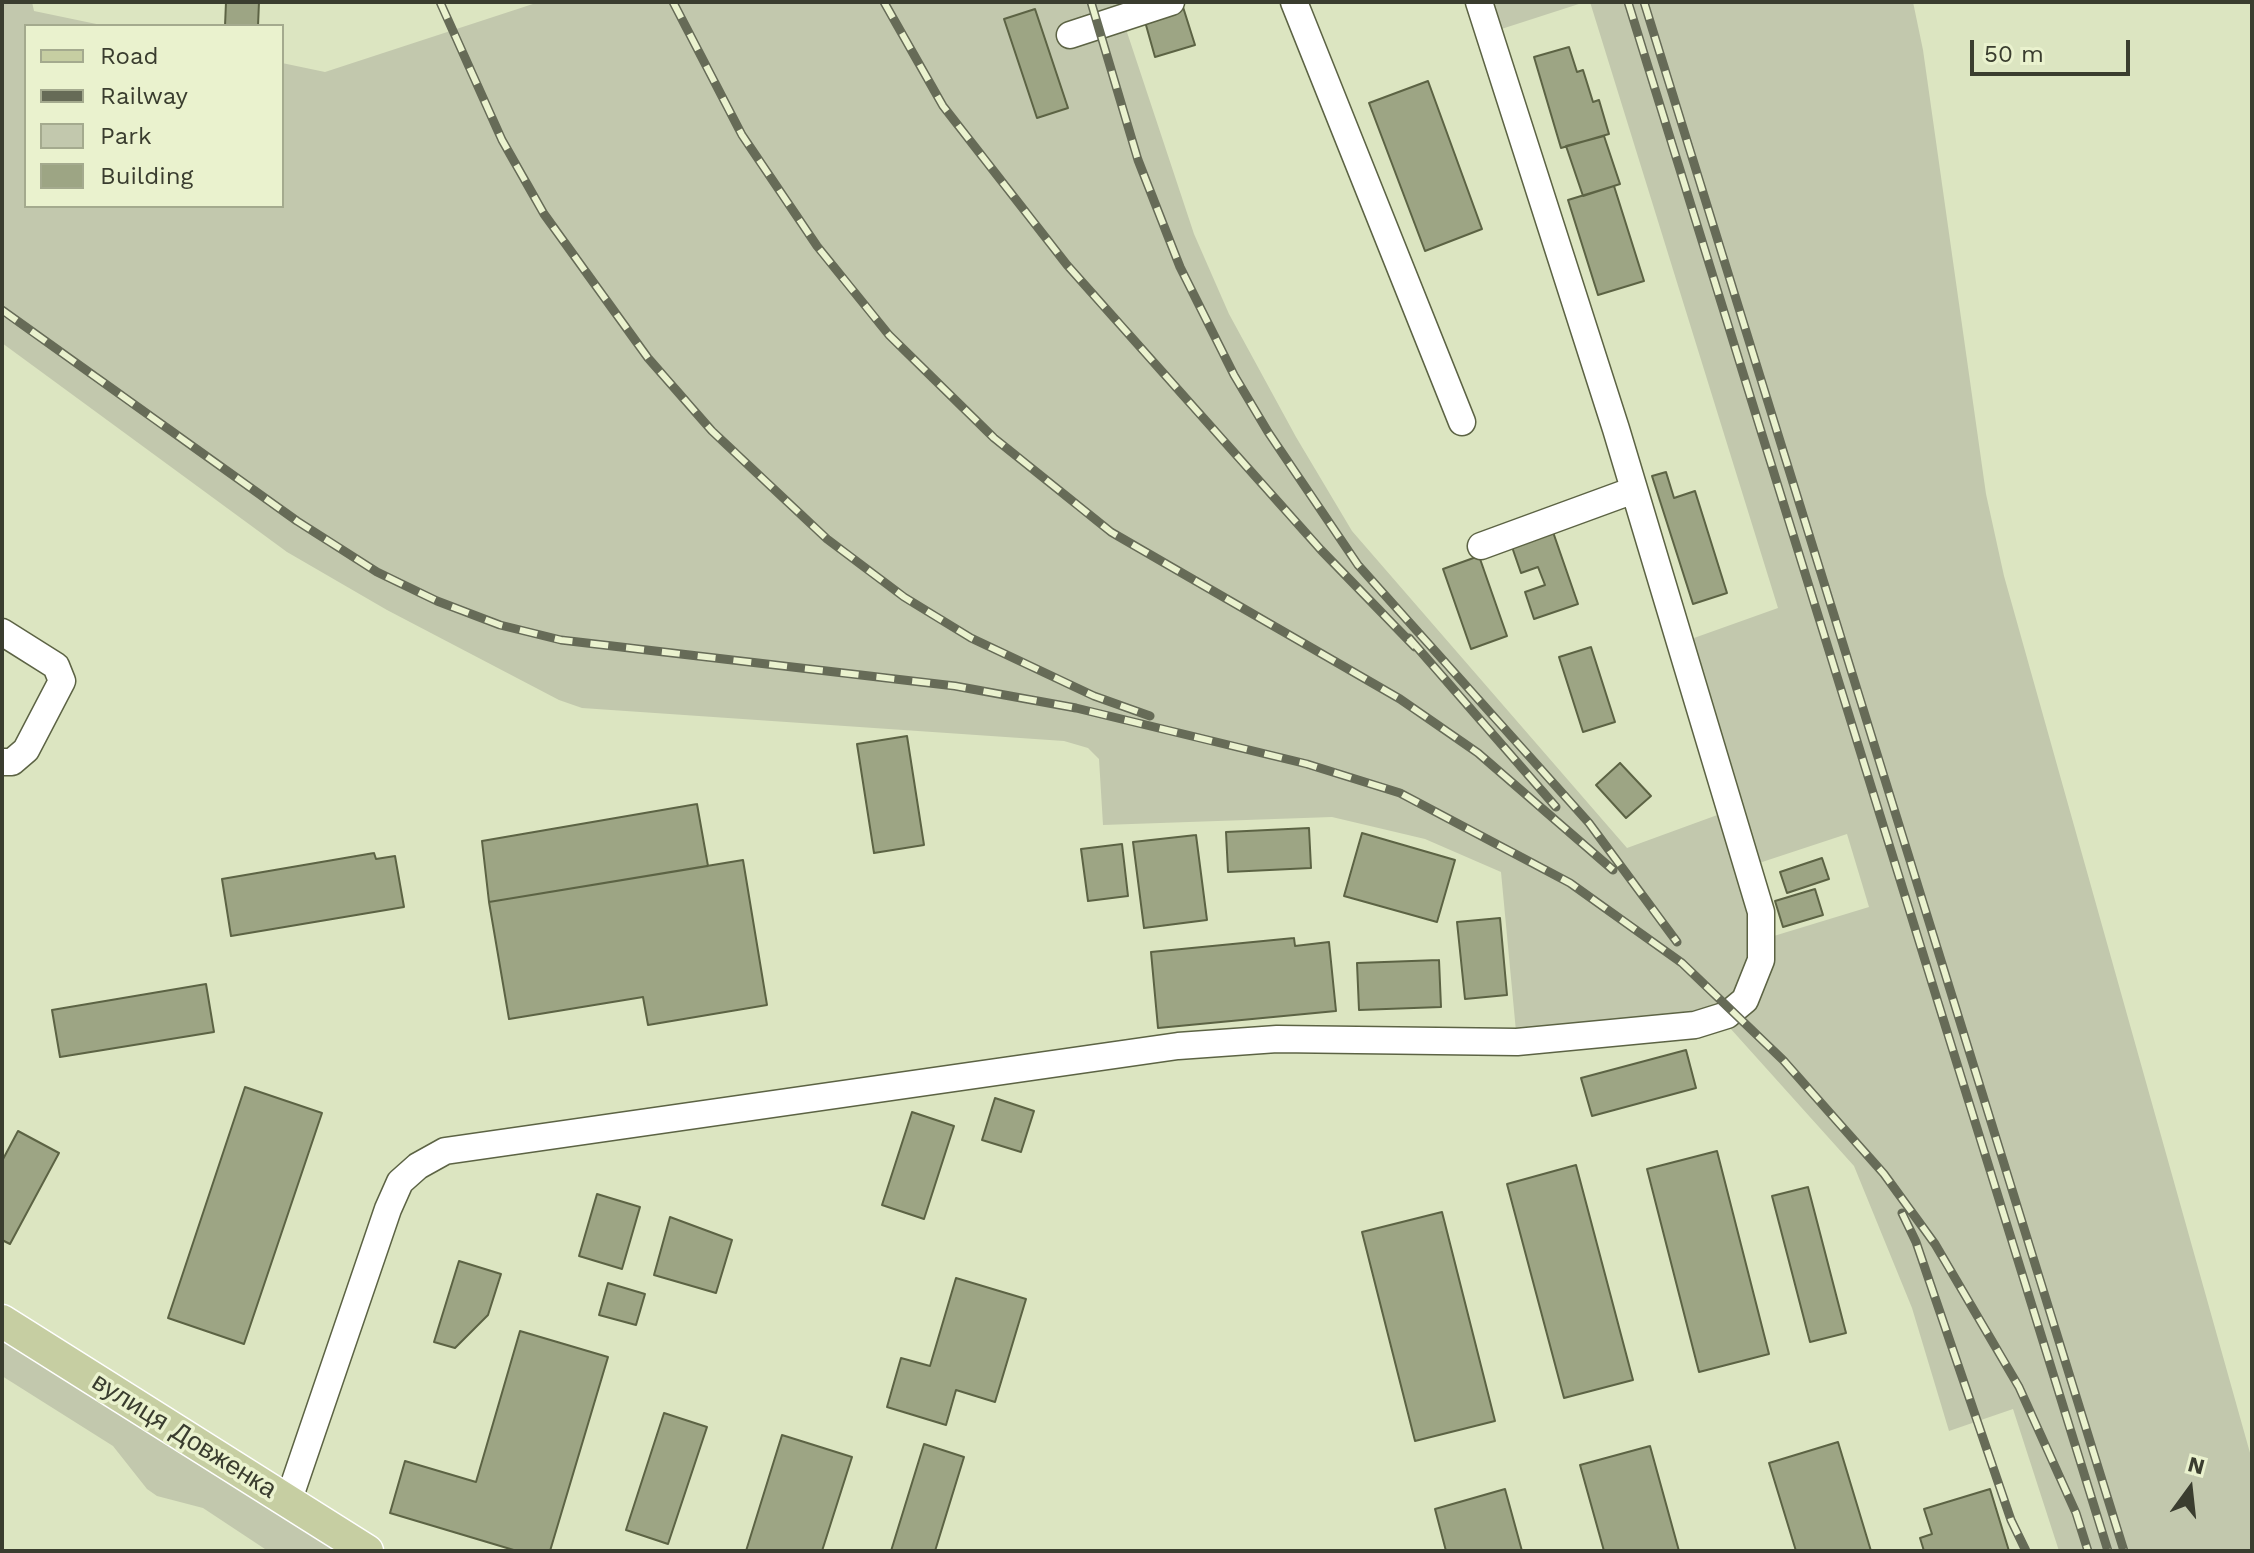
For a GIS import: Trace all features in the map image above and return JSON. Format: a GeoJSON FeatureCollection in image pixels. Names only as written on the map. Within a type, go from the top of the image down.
{"type":"FeatureCollection","features":[{"type":"Feature","properties":{"kind":"main road","name":"вулиця Довженка"},"geometry":{"type":"LineString","coordinates":[[2,1321],[367,1551]]}},
{"type":"Feature","properties":{"kind":"street"},"geometry":{"type":"LineString","coordinates":[[1070,35],[1171,2]]}},
{"type":"Feature","properties":{"kind":"street"},"geometry":{"type":"LineString","coordinates":[[1294,2],[1462,422]]}},
{"type":"Feature","properties":{"kind":"street"},"geometry":{"type":"LineString","coordinates":[[288,1502],[388,1209],[400,1182],[418,1166],[445,1151],[1178,1046],[1277,1039],[1517,1042],[1695,1025],[1721,1018],[1738,1008],[1749,993],[1760,968],[1763,939],[1761,912],[1634,490],[1479,2]]}},
{"type":"Feature","properties":{"kind":"street"},"geometry":{"type":"LineString","coordinates":[[1481,546],[1634,490]]}},
{"type":"Feature","properties":{"kind":"street"},"geometry":{"type":"LineString","coordinates":[[2,632],[56,666],[62,681],[26,750],[12,762],[2,762]]}},
{"type":"Feature","properties":{"kind":"green space"},"geometry":{"type":"Polygon","coordinates":[[[2,2],[32,2],[34,11],[96,24],[24,24],[24,208],[284,208],[284,63],[325,72],[539,2],[1117,2],[1194,234],[1229,314],[1352,531],[1627,848],[1731,810],[1680,643],[1778,608],[1590,2],[1913,2],[1923,50],[1986,494],[2004,576],[2252,1460],[2252,1551],[2059,1551],[2013,1409],[1949,1431],[1912,1308],[1854,1166],[1721,1018],[1517,1042],[1501,872],[1425,839],[1332,817],[1103,825],[1099,759],[1088,748],[1064,741],[582,708],[559,700],[387,610],[287,552],[2,343],[2,2]],[[1847,834],[1747,867],[1764,939],[1869,907],[1847,834]]]}},
{"type":"Feature","properties":{"kind":"green space"},"geometry":{"type":"Polygon","coordinates":[[[1480,2],[1585,2],[1489,33],[1480,2]]]}},
{"type":"Feature","properties":{"kind":"green space"},"geometry":{"type":"Polygon","coordinates":[[[2,1321],[367,1551],[268,1551],[203,1508],[157,1496],[147,1489],[113,1446],[2,1376],[2,1321]]]}},
{"type":"Feature","properties":{"kind":"building"},"geometry":{"type":"Polygon","coordinates":[[[226,2],[259,2],[258,24],[225,24],[226,2]]]}},
{"type":"Feature","properties":{"kind":"building"},"geometry":{"type":"Polygon","coordinates":[[[1183,7],[1195,45],[1155,57],[1144,18],[1183,7]]]}},
{"type":"Feature","properties":{"kind":"building"},"geometry":{"type":"Polygon","coordinates":[[[1035,9],[1068,108],[1037,118],[1004,19],[1035,9]]]}},
{"type":"Feature","properties":{"kind":"building"},"geometry":{"type":"Polygon","coordinates":[[[1569,47],[1577,72],[1583,70],[1593,102],[1599,100],[1609,134],[1561,148],[1534,57],[1569,47]]]}},
{"type":"Feature","properties":{"kind":"building"},"geometry":{"type":"Polygon","coordinates":[[[1428,81],[1482,229],[1425,251],[1369,103],[1428,81]]]}},
{"type":"Feature","properties":{"kind":"building"},"geometry":{"type":"Polygon","coordinates":[[[1604,136],[1620,184],[1583,196],[1566,146],[1604,136]]]}},
{"type":"Feature","properties":{"kind":"building"},"geometry":{"type":"Polygon","coordinates":[[[1614,186],[1644,281],[1598,295],[1568,200],[1614,186]]]}},
{"type":"Feature","properties":{"kind":"building"},"geometry":{"type":"Polygon","coordinates":[[[1666,472],[1674,498],[1695,491],[1727,593],[1693,604],[1652,476],[1666,472]]]}},
{"type":"Feature","properties":{"kind":"building"},"geometry":{"type":"Polygon","coordinates":[[[1553,532],[1578,604],[1534,619],[1525,592],[1545,585],[1538,567],[1521,573],[1512,547],[1553,532]]]}},
{"type":"Feature","properties":{"kind":"building"},"geometry":{"type":"Polygon","coordinates":[[[1479,556],[1507,636],[1471,649],[1443,569],[1479,556]]]}},
{"type":"Feature","properties":{"kind":"building"},"geometry":{"type":"Polygon","coordinates":[[[1591,647],[1615,722],[1583,732],[1559,657],[1591,647]]]}},
{"type":"Feature","properties":{"kind":"building"},"geometry":{"type":"Polygon","coordinates":[[[907,736],[924,845],[874,853],[857,744],[907,736]]]}},
{"type":"Feature","properties":{"kind":"building"},"geometry":{"type":"Polygon","coordinates":[[[1620,763],[1651,796],[1626,818],[1596,785],[1620,763]]]}},
{"type":"Feature","properties":{"kind":"building"},"geometry":{"type":"Polygon","coordinates":[[[697,804],[708,866],[489,902],[482,841],[697,804]]]}},
{"type":"Feature","properties":{"kind":"building"},"geometry":{"type":"Polygon","coordinates":[[[1309,828],[1311,868],[1228,872],[1226,832],[1309,828]]]}},
{"type":"Feature","properties":{"kind":"building"},"geometry":{"type":"Polygon","coordinates":[[[1362,833],[1455,860],[1437,922],[1344,896],[1362,833]]]}},
{"type":"Feature","properties":{"kind":"building"},"geometry":{"type":"Polygon","coordinates":[[[1196,835],[1207,920],[1144,928],[1133,842],[1196,835]]]}},
{"type":"Feature","properties":{"kind":"building"},"geometry":{"type":"Polygon","coordinates":[[[1122,844],[1128,896],[1088,901],[1081,849],[1122,844]]]}},
{"type":"Feature","properties":{"kind":"building"},"geometry":{"type":"Polygon","coordinates":[[[374,853],[376,859],[395,856],[404,907],[231,936],[222,879],[374,853]]]}},
{"type":"Feature","properties":{"kind":"building"},"geometry":{"type":"Polygon","coordinates":[[[1822,858],[1829,879],[1787,893],[1780,872],[1822,858]]]}},
{"type":"Feature","properties":{"kind":"building"},"geometry":{"type":"Polygon","coordinates":[[[743,860],[767,1005],[648,1025],[643,997],[509,1019],[489,902],[743,860]]]}},
{"type":"Feature","properties":{"kind":"building"},"geometry":{"type":"Polygon","coordinates":[[[1815,889],[1823,915],[1783,927],[1775,901],[1815,889]]]}},
{"type":"Feature","properties":{"kind":"building"},"geometry":{"type":"Polygon","coordinates":[[[1500,918],[1507,995],[1465,999],[1457,922],[1500,918]]]}},
{"type":"Feature","properties":{"kind":"building"},"geometry":{"type":"Polygon","coordinates":[[[1294,938],[1295,946],[1329,942],[1336,1011],[1158,1028],[1151,952],[1294,938]]]}},
{"type":"Feature","properties":{"kind":"building"},"geometry":{"type":"Polygon","coordinates":[[[1439,960],[1441,1007],[1359,1010],[1357,963],[1439,960]]]}},
{"type":"Feature","properties":{"kind":"building"},"geometry":{"type":"Polygon","coordinates":[[[206,984],[214,1032],[60,1057],[52,1010],[206,984]]]}},
{"type":"Feature","properties":{"kind":"building"},"geometry":{"type":"Polygon","coordinates":[[[1686,1050],[1696,1088],[1592,1116],[1581,1078],[1686,1050]]]}},
{"type":"Feature","properties":{"kind":"building"},"geometry":{"type":"Polygon","coordinates":[[[245,1087],[322,1113],[244,1344],[168,1318],[245,1087]]]}},
{"type":"Feature","properties":{"kind":"building"},"geometry":{"type":"Polygon","coordinates":[[[995,1098],[1034,1111],[1021,1152],[982,1140],[995,1098]]]}},
{"type":"Feature","properties":{"kind":"building"},"geometry":{"type":"Polygon","coordinates":[[[912,1112],[954,1126],[924,1219],[882,1205],[912,1112]]]}},
{"type":"Feature","properties":{"kind":"building"},"geometry":{"type":"Polygon","coordinates":[[[18,1131],[59,1153],[10,1244],[2,1240],[2,1161],[18,1131]]]}},
{"type":"Feature","properties":{"kind":"building"},"geometry":{"type":"Polygon","coordinates":[[[1717,1151],[1769,1354],[1699,1372],[1647,1169],[1717,1151]]]}},
{"type":"Feature","properties":{"kind":"building"},"geometry":{"type":"Polygon","coordinates":[[[1576,1165],[1633,1380],[1564,1398],[1507,1184],[1576,1165]]]}},
{"type":"Feature","properties":{"kind":"building"},"geometry":{"type":"Polygon","coordinates":[[[1808,1187],[1846,1333],[1810,1342],[1772,1196],[1808,1187]]]}},
{"type":"Feature","properties":{"kind":"building"},"geometry":{"type":"Polygon","coordinates":[[[597,1194],[640,1207],[622,1269],[579,1256],[597,1194]]]}},
{"type":"Feature","properties":{"kind":"building"},"geometry":{"type":"Polygon","coordinates":[[[1442,1212],[1495,1421],[1415,1441],[1362,1232],[1442,1212]]]}},
{"type":"Feature","properties":{"kind":"building"},"geometry":{"type":"Polygon","coordinates":[[[670,1217],[732,1240],[716,1293],[654,1275],[670,1217]]]}},
{"type":"Feature","properties":{"kind":"building"},"geometry":{"type":"Polygon","coordinates":[[[459,1261],[501,1274],[488,1315],[455,1348],[434,1342],[459,1261]]]}},
{"type":"Feature","properties":{"kind":"building"},"geometry":{"type":"Polygon","coordinates":[[[956,1278],[1026,1299],[995,1402],[956,1390],[946,1425],[887,1407],[901,1358],[930,1366],[956,1278]]]}},
{"type":"Feature","properties":{"kind":"building"},"geometry":{"type":"Polygon","coordinates":[[[608,1283],[645,1294],[636,1325],[599,1315],[608,1283]]]}},
{"type":"Feature","properties":{"kind":"building"},"geometry":{"type":"Polygon","coordinates":[[[520,1331],[608,1357],[550,1551],[517,1551],[390,1513],[405,1461],[476,1482],[520,1331]]]}},
{"type":"Feature","properties":{"kind":"building"},"geometry":{"type":"Polygon","coordinates":[[[664,1413],[707,1427],[668,1544],[626,1530],[664,1413]]]}},
{"type":"Feature","properties":{"kind":"building"},"geometry":{"type":"Polygon","coordinates":[[[782,1435],[852,1457],[822,1551],[746,1551],[782,1435]]]}},
{"type":"Feature","properties":{"kind":"building"},"geometry":{"type":"Polygon","coordinates":[[[1838,1442],[1871,1551],[1796,1551],[1769,1463],[1838,1442]]]}},
{"type":"Feature","properties":{"kind":"building"},"geometry":{"type":"Polygon","coordinates":[[[924,1444],[964,1457],[935,1551],[891,1551],[924,1444]]]}},
{"type":"Feature","properties":{"kind":"building"},"geometry":{"type":"Polygon","coordinates":[[[1650,1446],[1679,1551],[1604,1551],[1580,1465],[1650,1446]]]}},
{"type":"Feature","properties":{"kind":"building"},"geometry":{"type":"Polygon","coordinates":[[[1505,1489],[1522,1551],[1446,1551],[1435,1509],[1505,1489]]]}},
{"type":"Feature","properties":{"kind":"building"},"geometry":{"type":"Polygon","coordinates":[[[1990,1489],[2009,1551],[1924,1551],[1920,1538],[1932,1534],[1924,1509],[1990,1489]]]}},
{"type":"Feature","properties":{"kind":"railway"},"geometry":{"type":"LineString","coordinates":[[440,2],[502,140],[544,214],[648,358],[712,431],[827,539],[904,597],[971,638],[1094,696],[1150,716]]}},
{"type":"Feature","properties":{"kind":"railway"},"geometry":{"type":"LineString","coordinates":[[673,2],[742,135],[817,246],[889,335],[994,438],[1111,532],[1400,699],[1478,753],[1613,870]]}},
{"type":"Feature","properties":{"kind":"railway"},"geometry":{"type":"LineString","coordinates":[[884,2],[943,106],[1067,265],[1321,550],[1415,647]]}},
{"type":"Feature","properties":{"kind":"railway"},"geometry":{"type":"LineString","coordinates":[[1091,2],[1138,160],[1180,267],[1234,375],[1268,432],[1358,565],[1589,823],[1677,942]]}},
{"type":"Feature","properties":{"kind":"railway"},"geometry":{"type":"LineString","coordinates":[[1628,2],[2108,1551]]}},
{"type":"Feature","properties":{"kind":"railway"},"geometry":{"type":"LineString","coordinates":[[1644,2],[2124,1551]]}},
{"type":"Feature","properties":{"kind":"railway"},"geometry":{"type":"LineString","coordinates":[[2,310],[297,521],[377,572],[437,601],[500,625],[561,640],[955,686],[1076,708],[1307,764],[1400,793],[1570,883],[1682,963],[1783,1060],[1884,1174],[1935,1244],[2019,1387],[2076,1513],[2088,1551]]}},
{"type":"Feature","properties":{"kind":"railway"},"geometry":{"type":"LineString","coordinates":[[1409,638],[1556,807]]}},
{"type":"Feature","properties":{"kind":"railway"},"geometry":{"type":"LineString","coordinates":[[1902,1213],[1916,1242],[2011,1520],[2026,1551]]}}]}
